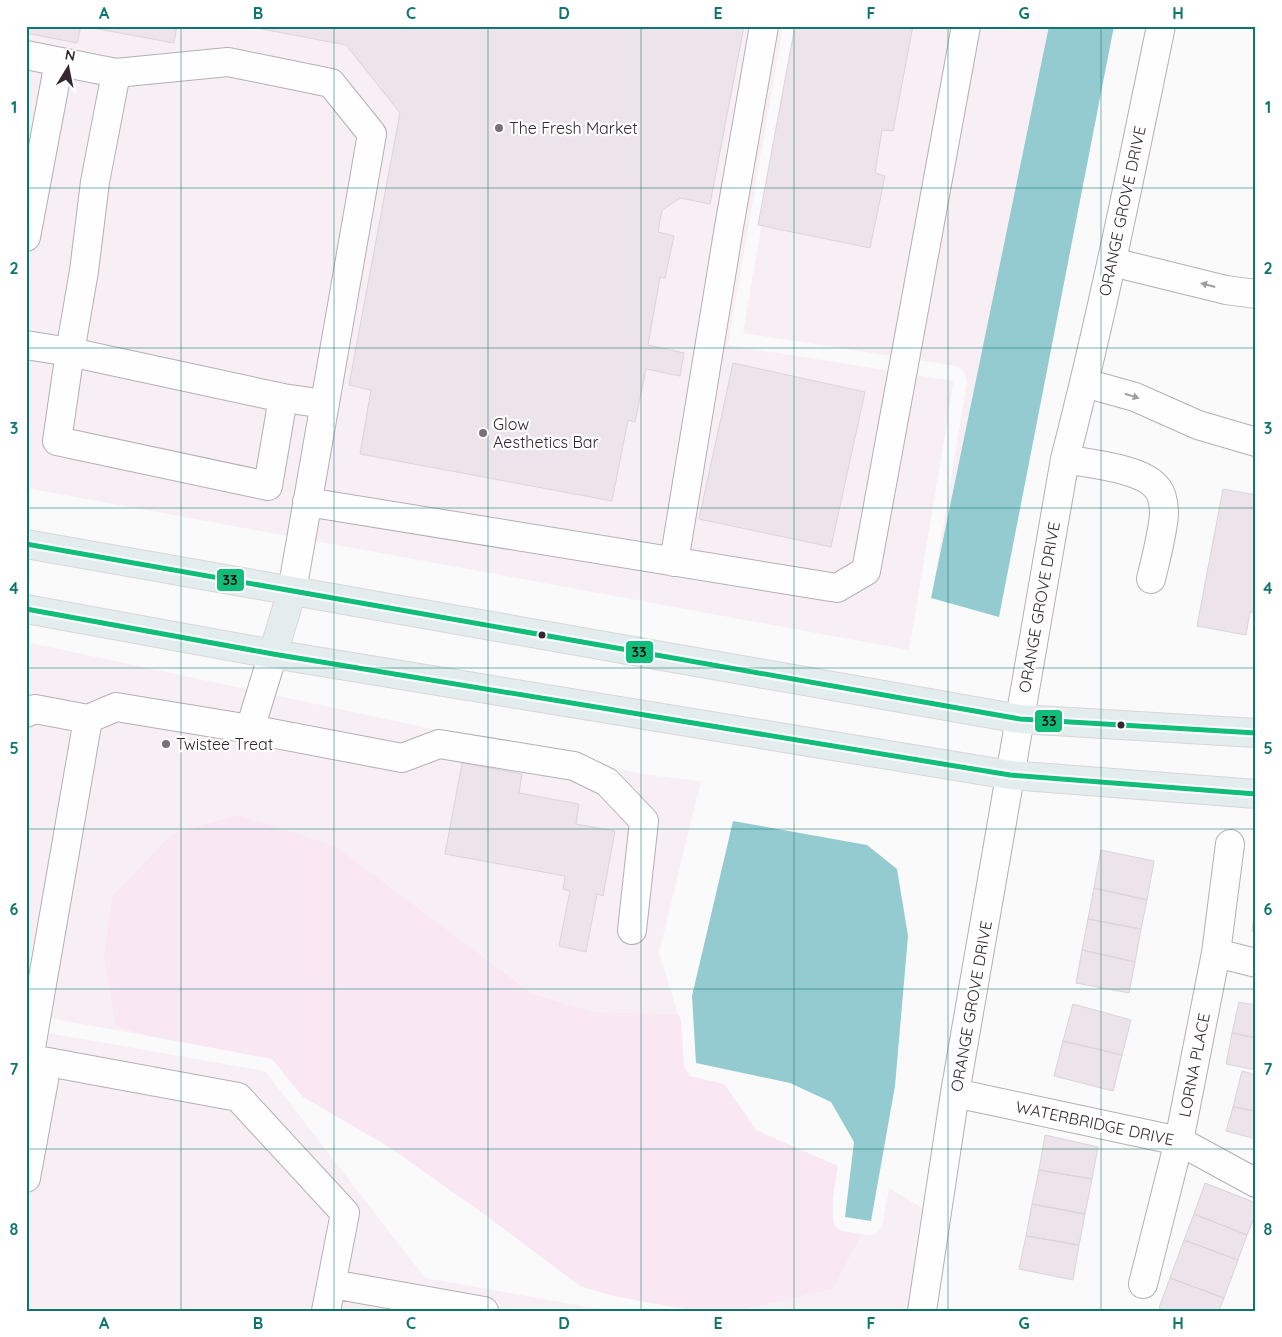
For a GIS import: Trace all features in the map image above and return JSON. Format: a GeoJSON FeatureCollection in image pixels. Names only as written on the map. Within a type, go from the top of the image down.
{"type":"FeatureCollection","features":[{"type":"Feature","properties":{"kind":"main road"},"geometry":{"type":"LineString","coordinates":[[26,544],[1020,719],[1256,733]]}},
{"type":"Feature","properties":{"kind":"main road"},"geometry":{"type":"LineString","coordinates":[[273,654],[292,590]]}},
{"type":"Feature","properties":{"kind":"main road"},"geometry":{"type":"LineString","coordinates":[[26,609],[273,654],[1010,776],[1256,794]]}},
{"type":"Feature","properties":{"kind":"street"},"geometry":{"type":"LineString","coordinates":[[674,562],[764,26]]}},
{"type":"Feature","properties":{"kind":"street"},"geometry":{"type":"LineString","coordinates":[[307,502],[836,588],[866,571],[966,26]]}},
{"type":"Feature","properties":{"kind":"street","name":"ORANGE GROVE DRIVE"},"geometry":{"type":"LineString","coordinates":[[922,1311],[955,1093],[1065,459],[1085,383],[1112,262],[1161,26]]}},
{"type":"Feature","properties":{"kind":"street"},"geometry":{"type":"LineString","coordinates":[[26,55],[116,73],[228,62],[331,83],[372,134],[292,590]]}},
{"type":"Feature","properties":{"kind":"street"},"geometry":{"type":"LineString","coordinates":[[26,237],[58,62]]}},
{"type":"Feature","properties":{"kind":"street"},"geometry":{"type":"LineString","coordinates":[[116,73],[95,182],[84,271],[57,441],[268,486],[283,398]]}},
{"type":"Feature","properties":{"kind":"street"},"geometry":{"type":"LineString","coordinates":[[1112,262],[1226,290],[1256,294]]}},
{"type":"Feature","properties":{"kind":"street"},"geometry":{"type":"LineString","coordinates":[[26,345],[70,352],[283,398],[324,404]]}},
{"type":"Feature","properties":{"kind":"street"},"geometry":{"type":"LineString","coordinates":[[1085,383],[1134,397],[1198,426],[1256,442]]}},
{"type":"Feature","properties":{"kind":"street"},"geometry":{"type":"LineString","coordinates":[[1065,459],[1124,470],[1143,476],[1158,488],[1163,502],[1164,513],[1161,536],[1151,579]]}},
{"type":"Feature","properties":{"kind":"street"},"geometry":{"type":"LineString","coordinates":[[250,729],[273,654]]}},
{"type":"Feature","properties":{"kind":"street"},"geometry":{"type":"LineString","coordinates":[[26,713],[35,709],[88,719],[116,707],[250,729],[402,758],[439,744],[574,766],[607,782],[644,822],[632,930]]}},
{"type":"Feature","properties":{"kind":"street"},"geometry":{"type":"LineString","coordinates":[[26,1178],[44,1080],[28,1058],[88,719]]}},
{"type":"Feature","properties":{"kind":"street","name":"LORNA PLACE"},"geometry":{"type":"LineString","coordinates":[[1143,1284],[1179,1141],[1216,954],[1230,844]]}},
{"type":"Feature","properties":{"kind":"street"},"geometry":{"type":"LineString","coordinates":[[1216,954],[1256,963]]}},
{"type":"Feature","properties":{"kind":"street"},"geometry":{"type":"LineString","coordinates":[[28,1058],[238,1096],[345,1213],[326,1311]]}},
{"type":"Feature","properties":{"kind":"street","name":"WATERBRIDGE DRIVE"},"geometry":{"type":"LineString","coordinates":[[955,1093],[1179,1141],[1256,1183]]}},
{"type":"Feature","properties":{"kind":"street"},"geometry":{"type":"LineString","coordinates":[[332,1284],[484,1311]]}},
{"type":"Feature","properties":{"kind":"shaded area"},"geometry":{"type":"Polygon","coordinates":[[[26,26],[783,26],[728,345],[954,381],[909,650],[26,488],[26,26]]]}},
{"type":"Feature","properties":{"kind":"shaded area"},"geometry":{"type":"Polygon","coordinates":[[[796,26],[1049,26],[933,588],[967,382],[965,374],[960,367],[743,333],[796,26]]]}},
{"type":"Feature","properties":{"kind":"shaded area"},"geometry":{"type":"Polygon","coordinates":[[[26,642],[648,775],[701,781],[659,953],[678,1014],[594,1012],[533,994],[427,915],[116,1025],[148,1036],[26,1014],[26,642]]]}},
{"type":"Feature","properties":{"kind":"shaded area"},"geometry":{"type":"Polygon","coordinates":[[[238,815],[335,846],[533,994],[594,1012],[678,1014],[681,1020],[684,1065],[690,1076],[724,1084],[756,1130],[838,1166],[833,1199],[835,1225],[840,1230],[862,1234],[833,1289],[737,1311],[695,1311],[613,1296],[580,1286],[488,1217],[389,1147],[303,1097],[272,1059],[148,1036],[116,1026],[104,955],[113,895],[171,835],[238,815]]]}},
{"type":"Feature","properties":{"kind":"shaded area"},"geometry":{"type":"Polygon","coordinates":[[[26,1029],[265,1071],[425,1278],[611,1311],[26,1311],[26,1029]]]}},
{"type":"Feature","properties":{"kind":"shaded area"},"geometry":{"type":"Polygon","coordinates":[[[889,1188],[922,1208],[907,1311],[737,1311],[833,1289],[862,1234],[876,1234],[882,1227],[889,1188]]]}},
{"type":"Feature","properties":{"kind":"water"},"geometry":{"type":"Polygon","coordinates":[[[1049,26],[1114,26],[999,617],[931,598],[1049,26]]]}},
{"type":"Feature","properties":{"kind":"water"},"geometry":{"type":"Polygon","coordinates":[[[733,821],[867,845],[897,869],[908,936],[895,1086],[871,1221],[845,1217],[854,1142],[831,1102],[790,1083],[696,1063],[692,996],[733,821]]]}},
{"type":"Feature","properties":{"kind":"building"},"geometry":{"type":"Polygon","coordinates":[[[26,26],[81,26],[77,43],[26,33],[26,26]]]}},
{"type":"Feature","properties":{"kind":"building"},"geometry":{"type":"Polygon","coordinates":[[[82,26],[177,26],[174,43],[82,26]]]}},
{"type":"Feature","properties":{"kind":"building"},"geometry":{"type":"Polygon","coordinates":[[[246,26],[744,26],[710,204],[680,198],[662,210],[658,232],[674,236],[665,278],[660,277],[648,345],[684,353],[680,376],[646,369],[635,422],[628,420],[612,501],[360,454],[371,390],[349,385],[400,113],[346,45],[246,26]]]}},
{"type":"Feature","properties":{"kind":"building"},"geometry":{"type":"Polygon","coordinates":[[[795,26],[913,26],[893,131],[882,130],[875,173],[885,176],[870,248],[758,225],[795,26]]]}},
{"type":"Feature","properties":{"kind":"building"},"geometry":{"type":"Polygon","coordinates":[[[733,363],[865,392],[831,547],[699,519],[733,363]]]}},
{"type":"Feature","properties":{"kind":"building"},"geometry":{"type":"Polygon","coordinates":[[[1223,489],[1256,495],[1256,613],[1250,612],[1246,635],[1197,626],[1223,489]]]}},
{"type":"Feature","properties":{"kind":"building"},"geometry":{"type":"Polygon","coordinates":[[[462,763],[522,774],[519,793],[579,804],[576,824],[615,831],[603,896],[597,894],[586,952],[559,946],[570,891],[563,889],[565,876],[445,854],[462,763]]]}},
{"type":"Feature","properties":{"kind":"building"},"geometry":{"type":"Polygon","coordinates":[[[1101,850],[1154,861],[1147,900],[1094,888],[1101,850]]]}},
{"type":"Feature","properties":{"kind":"building"},"geometry":{"type":"Polygon","coordinates":[[[1094,888],[1147,900],[1141,929],[1088,919],[1094,888]]]}},
{"type":"Feature","properties":{"kind":"building"},"geometry":{"type":"Polygon","coordinates":[[[1256,901],[1256,932],[1252,931],[1256,901]]]}},
{"type":"Feature","properties":{"kind":"building"},"geometry":{"type":"Polygon","coordinates":[[[1088,919],[1141,929],[1135,962],[1082,950],[1088,919]]]}},
{"type":"Feature","properties":{"kind":"building"},"geometry":{"type":"Polygon","coordinates":[[[1082,950],[1135,962],[1129,993],[1076,983],[1082,950]]]}},
{"type":"Feature","properties":{"kind":"building"},"geometry":{"type":"Polygon","coordinates":[[[1239,1002],[1256,1005],[1256,1038],[1232,1033],[1239,1002]]]}},
{"type":"Feature","properties":{"kind":"building"},"geometry":{"type":"Polygon","coordinates":[[[1073,1004],[1131,1020],[1122,1055],[1063,1041],[1073,1004]]]}},
{"type":"Feature","properties":{"kind":"building"},"geometry":{"type":"Polygon","coordinates":[[[1232,1033],[1256,1038],[1256,1070],[1226,1064],[1232,1033]]]}},
{"type":"Feature","properties":{"kind":"building"},"geometry":{"type":"Polygon","coordinates":[[[1063,1041],[1122,1055],[1113,1091],[1054,1076],[1063,1041]]]}},
{"type":"Feature","properties":{"kind":"building"},"geometry":{"type":"Polygon","coordinates":[[[1242,1071],[1256,1075],[1256,1111],[1233,1107],[1242,1071]]]}},
{"type":"Feature","properties":{"kind":"building"},"geometry":{"type":"Polygon","coordinates":[[[1233,1107],[1256,1111],[1256,1139],[1226,1131],[1233,1107]]]}},
{"type":"Feature","properties":{"kind":"building"},"geometry":{"type":"Polygon","coordinates":[[[1045,1135],[1098,1147],[1092,1179],[1039,1170],[1045,1135]]]}},
{"type":"Feature","properties":{"kind":"building"},"geometry":{"type":"Polygon","coordinates":[[[1039,1170],[1092,1179],[1085,1214],[1032,1204],[1039,1170]]]}},
{"type":"Feature","properties":{"kind":"building"},"geometry":{"type":"Polygon","coordinates":[[[1205,1183],[1256,1203],[1256,1213],[1247,1235],[1194,1214],[1205,1183]]]}},
{"type":"Feature","properties":{"kind":"building"},"geometry":{"type":"Polygon","coordinates":[[[1032,1204],[1085,1214],[1079,1245],[1026,1236],[1032,1204]]]}},
{"type":"Feature","properties":{"kind":"building"},"geometry":{"type":"Polygon","coordinates":[[[1194,1214],[1247,1235],[1238,1260],[1184,1240],[1194,1214]]]}},
{"type":"Feature","properties":{"kind":"building"},"geometry":{"type":"Polygon","coordinates":[[[1026,1236],[1079,1245],[1073,1280],[1019,1269],[1026,1236]]]}},
{"type":"Feature","properties":{"kind":"building"},"geometry":{"type":"Polygon","coordinates":[[[1184,1240],[1238,1260],[1224,1298],[1170,1278],[1184,1240]]]}},
{"type":"Feature","properties":{"kind":"building"},"geometry":{"type":"Polygon","coordinates":[[[1170,1278],[1224,1298],[1219,1311],[1166,1311],[1159,1308],[1170,1278]]]}},
{"type":"Feature","properties":{"kind":"transit line","name":"33"},"geometry":{"type":"LineString","coordinates":[[26,544],[1020,719],[1256,733]]}},
{"type":"Feature","properties":{"kind":"transit line","name":"33"},"geometry":{"type":"LineString","coordinates":[[26,609],[273,654],[1010,775],[1256,794]]}},
{"type":"Feature","properties":{"kind":"place","name":"The Fresh Market"},"geometry":{"type":"Point","coordinates":[499,128]}},
{"type":"Feature","properties":{"kind":"place","name":"Glow Aesthetics Bar"},"geometry":{"type":"Point","coordinates":[483,433]}},
{"type":"Feature","properties":{"kind":"place","name":"Twistee Treat"},"geometry":{"type":"Point","coordinates":[166,744]}}]}
